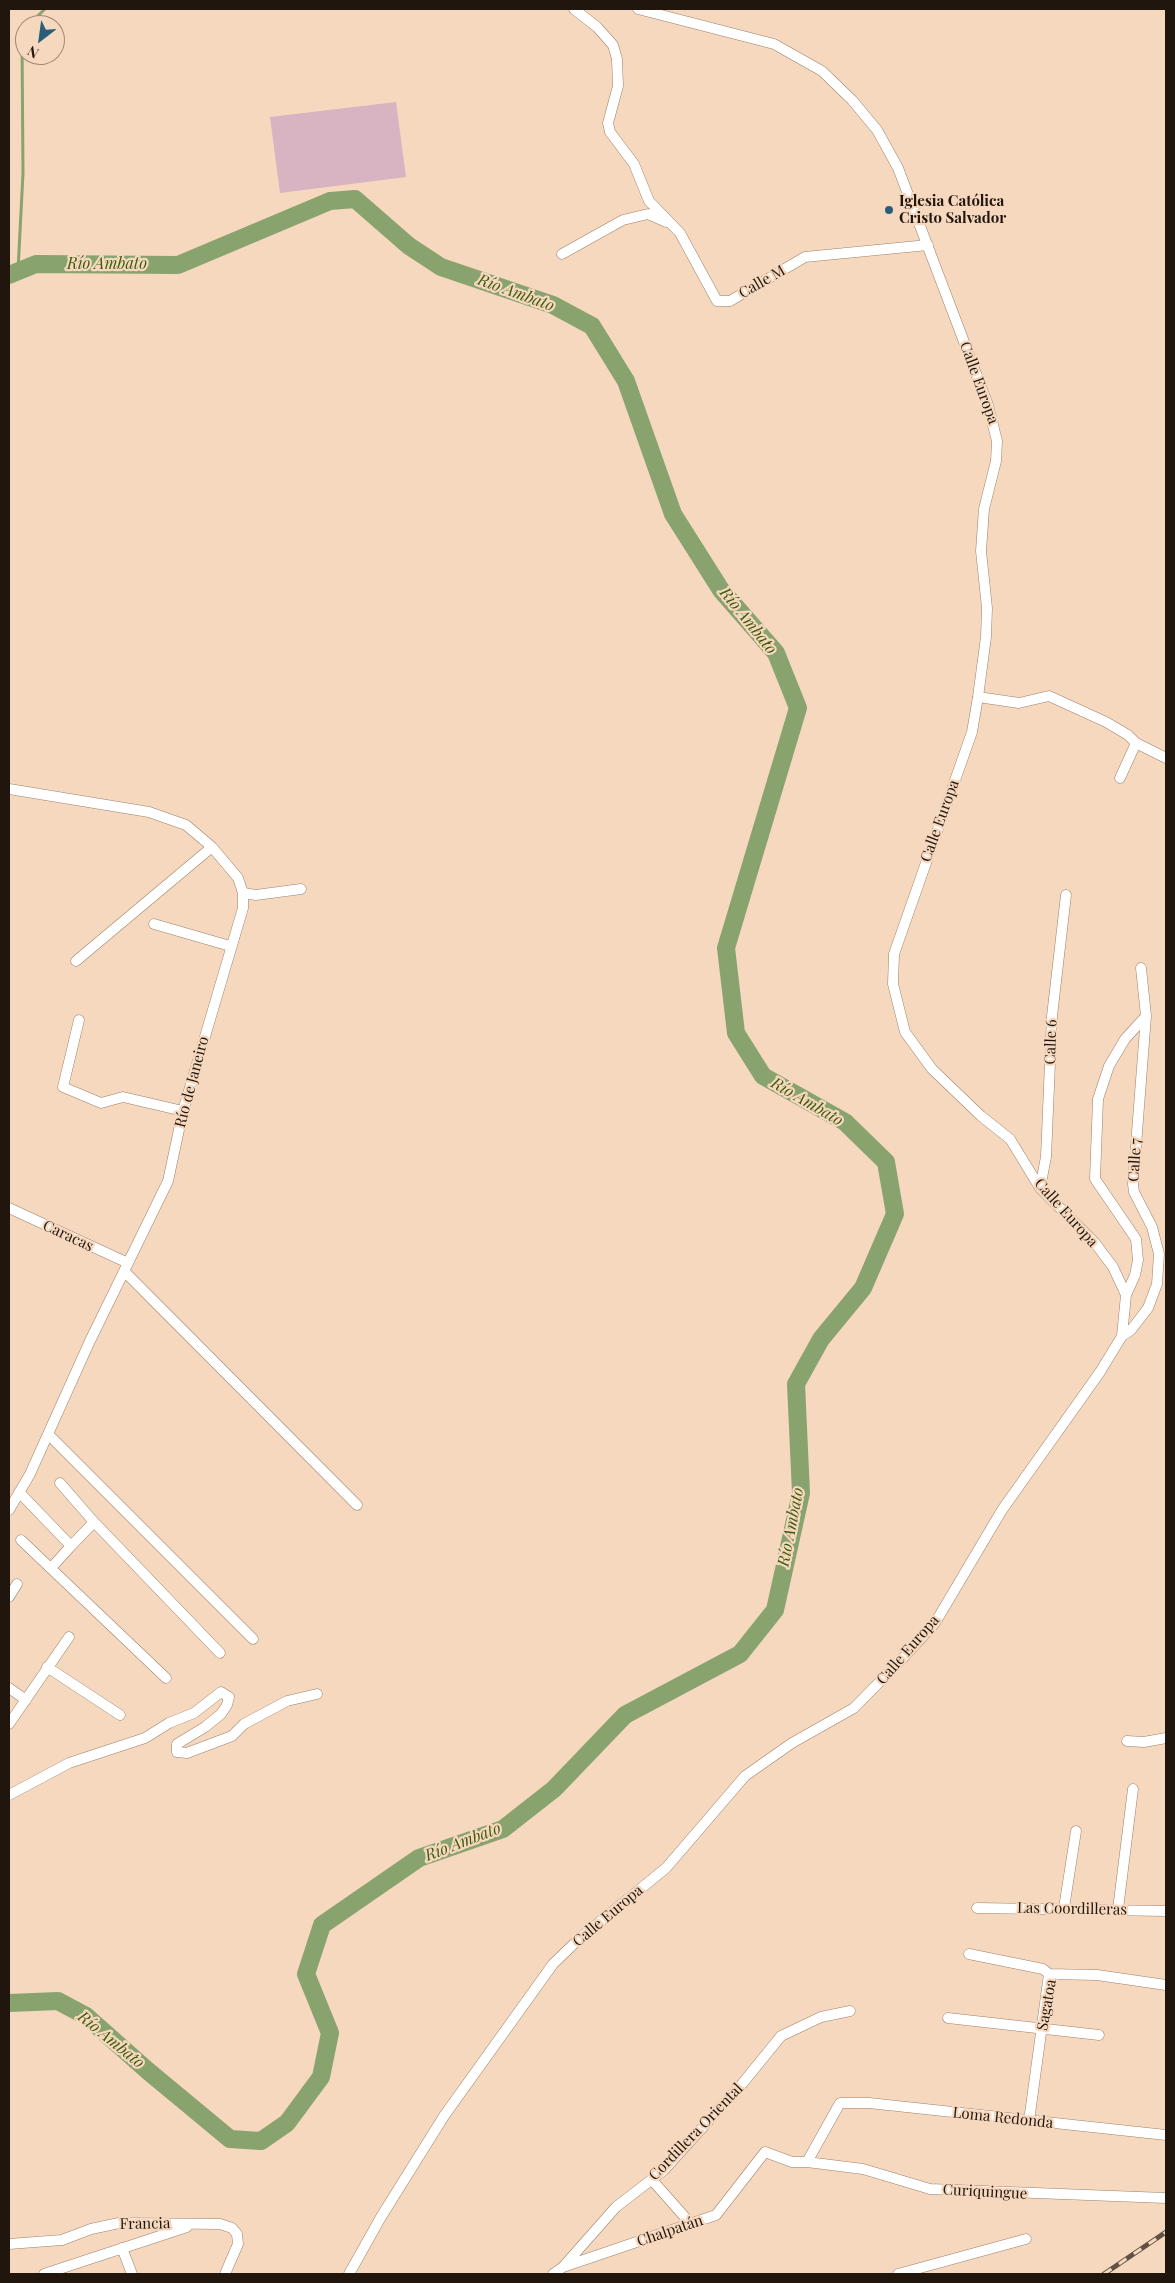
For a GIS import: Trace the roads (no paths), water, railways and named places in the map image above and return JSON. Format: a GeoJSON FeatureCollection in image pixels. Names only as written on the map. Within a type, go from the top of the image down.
{"type":"FeatureCollection","features":[{"type":"Feature","properties":{"kind":"street","name":"Calle M"},"geometry":{"type":"LineString","coordinates":[[574,9],[613,44],[617,59],[618,86],[608,128],[634,164],[649,201],[674,225],[715,299],[720,302],[730,300],[805,257],[928,245]]}},
{"type":"Feature","properties":{"kind":"street","name":"Calle Europa"},"geometry":{"type":"LineString","coordinates":[[349,2274],[381,2217],[444,2116],[553,1964],[580,1938],[666,1868],[745,1776],[792,1743],[854,1708],[929,1630],[1002,1510],[1100,1372],[1122,1336],[1126,1295],[1113,1267],[1095,1243],[1040,1188],[1010,1139],[964,1100],[932,1069],[918,1051],[905,1032],[893,984],[894,954],[972,732],[978,697],[986,637],[987,608],[981,551],[984,509],[996,461],[997,441],[988,405],[898,168],[877,130],[852,100],[822,71],[774,44],[638,9]]}},
{"type":"Feature","properties":{"kind":"street"},"geometry":{"type":"LineString","coordinates":[[562,254],[602,231],[631,218],[648,214],[674,225]]}},
{"type":"Feature","properties":{"kind":"street"},"geometry":{"type":"LineString","coordinates":[[978,697],[1019,703],[1050,696],[1106,722],[1128,735],[1136,743],[1166,758]]}},
{"type":"Feature","properties":{"kind":"street"},"geometry":{"type":"LineString","coordinates":[[1120,778],[1136,743]]}},
{"type":"Feature","properties":{"kind":"street"},"geometry":{"type":"LineString","coordinates":[[9,789],[166,817],[186,825],[212,847],[238,878],[243,893],[256,896],[301,889]]}},
{"type":"Feature","properties":{"kind":"street"},"geometry":{"type":"LineString","coordinates":[[76,961],[212,847]]}},
{"type":"Feature","properties":{"kind":"street","name":"Río de Janeiro"},"geometry":{"type":"LineString","coordinates":[[9,1510],[49,1435],[126,1267],[168,1181],[183,1111],[230,946],[243,908],[243,893]]}},
{"type":"Feature","properties":{"kind":"street","name":"Calle 6"},"geometry":{"type":"LineString","coordinates":[[1040,1188],[1046,1157],[1052,1016],[1066,896]]}},
{"type":"Feature","properties":{"kind":"street"},"geometry":{"type":"LineString","coordinates":[[154,924],[230,946]]}},
{"type":"Feature","properties":{"kind":"street","name":"Calle 7"},"geometry":{"type":"LineString","coordinates":[[1122,1336],[1131,1330],[1148,1308],[1157,1284],[1159,1254],[1152,1227],[1134,1192],[1133,1184],[1146,1016],[1141,968]]}},
{"type":"Feature","properties":{"kind":"street"},"geometry":{"type":"LineString","coordinates":[[1126,1295],[1135,1275],[1138,1260],[1136,1239],[1095,1180],[1098,1099],[1109,1066],[1125,1040],[1146,1016]]}},
{"type":"Feature","properties":{"kind":"street"},"geometry":{"type":"LineString","coordinates":[[79,1020],[63,1087],[101,1103],[123,1097],[183,1111]]}},
{"type":"Feature","properties":{"kind":"street","name":"Caracas"},"geometry":{"type":"LineString","coordinates":[[9,1208],[126,1267]]}},
{"type":"Feature","properties":{"kind":"street"},"geometry":{"type":"LineString","coordinates":[[126,1267],[357,1505]]}},
{"type":"Feature","properties":{"kind":"street"},"geometry":{"type":"LineString","coordinates":[[49,1435],[253,1639]]}},
{"type":"Feature","properties":{"kind":"street"},"geometry":{"type":"LineString","coordinates":[[60,1483],[94,1522],[220,1653]]}},
{"type":"Feature","properties":{"kind":"street"},"geometry":{"type":"LineString","coordinates":[[19,1492],[71,1546]]}},
{"type":"Feature","properties":{"kind":"street"},"geometry":{"type":"LineString","coordinates":[[51,1568],[94,1522]]}},
{"type":"Feature","properties":{"kind":"street"},"geometry":{"type":"LineString","coordinates":[[21,1540],[166,1678]]}},
{"type":"Feature","properties":{"kind":"street"},"geometry":{"type":"LineString","coordinates":[[9,1597],[17,1584]]}},
{"type":"Feature","properties":{"kind":"street"},"geometry":{"type":"LineString","coordinates":[[9,1724],[47,1667],[70,1637]]}},
{"type":"Feature","properties":{"kind":"street"},"geometry":{"type":"LineString","coordinates":[[47,1667],[120,1715]]}},
{"type":"Feature","properties":{"kind":"street"},"geometry":{"type":"LineString","coordinates":[[9,1688],[26,1700]]}},
{"type":"Feature","properties":{"kind":"street"},"geometry":{"type":"LineString","coordinates":[[9,1795],[70,1763],[145,1738],[169,1723],[194,1713],[221,1692],[229,1697],[227,1706],[205,1727],[177,1744],[177,1752],[187,1753],[232,1736],[244,1724],[287,1701],[317,1694]]}},
{"type":"Feature","properties":{"kind":"street"},"geometry":{"type":"LineString","coordinates":[[1127,1741],[1144,1742],[1166,1738]]}},
{"type":"Feature","properties":{"kind":"street"},"geometry":{"type":"LineString","coordinates":[[1118,1909],[1132,1789]]}},
{"type":"Feature","properties":{"kind":"street"},"geometry":{"type":"LineString","coordinates":[[1064,1908],[1076,1831]]}},
{"type":"Feature","properties":{"kind":"street","name":"Las Coordilleras"},"geometry":{"type":"LineString","coordinates":[[977,1908],[1166,1911]]}},
{"type":"Feature","properties":{"kind":"street"},"geometry":{"type":"LineString","coordinates":[[969,1954],[1042,1969],[1049,1974]]}},
{"type":"Feature","properties":{"kind":"street","name":"Sagatoa"},"geometry":{"type":"LineString","coordinates":[[1029,2121],[1049,1974],[1097,1975],[1166,1985]]}},
{"type":"Feature","properties":{"kind":"street","name":"Cordillera Oriental"},"geometry":{"type":"LineString","coordinates":[[553,2274],[563,2267],[616,2207],[664,2170],[742,2084],[780,2036],[821,2017],[850,2011]]}},
{"type":"Feature","properties":{"kind":"street"},"geometry":{"type":"LineString","coordinates":[[948,2018],[1099,2035]]}},
{"type":"Feature","properties":{"kind":"street","name":"Loma Redonda"},"geometry":{"type":"LineString","coordinates":[[807,2162],[840,2103],[870,2103],[1166,2135]]}},
{"type":"Feature","properties":{"kind":"street","name":"Chalpatán"},"geometry":{"type":"LineString","coordinates":[[563,2267],[716,2215],[762,2153],[792,2162],[807,2162]]}},
{"type":"Feature","properties":{"kind":"street","name":"Curiquingue"},"geometry":{"type":"LineString","coordinates":[[807,2162],[863,2169],[930,2189],[1166,2198]]}},
{"type":"Feature","properties":{"kind":"street"},"geometry":{"type":"LineString","coordinates":[[652,2180],[691,2224]]}},
{"type":"Feature","properties":{"kind":"street","name":"Francia"},"geometry":{"type":"LineString","coordinates":[[9,2244],[62,2240],[91,2229],[119,2223],[220,2224],[232,2228],[237,2234],[238,2244],[225,2274]]}},
{"type":"Feature","properties":{"kind":"street"},"geometry":{"type":"LineString","coordinates":[[48,2273],[197,2224]]}},
{"type":"Feature","properties":{"kind":"street"},"geometry":{"type":"LineString","coordinates":[[898,2274],[1026,2239]]}},
{"type":"Feature","properties":{"kind":"street"},"geometry":{"type":"LineString","coordinates":[[122,2248],[132,2274]]}},
{"type":"Feature","properties":{"kind":"waterway"},"geometry":{"type":"LineString","coordinates":[[39,15],[45,9]]}},
{"type":"Feature","properties":{"kind":"waterway"},"geometry":{"type":"LineString","coordinates":[[18,271],[23,173],[22,65]]}},
{"type":"Feature","properties":{"kind":"waterway","name":"Río Ambato"},"geometry":{"type":"LineString","coordinates":[[9,275],[36,264],[178,265],[330,201],[355,199],[409,246],[441,267],[553,305],[592,326],[626,381],[673,514],[721,590],[776,653],[798,708],[726,948],[736,1033],[763,1076],[845,1122],[886,1162],[895,1214],[863,1288],[821,1339],[796,1384],[801,1493],[775,1610],[740,1654],[625,1715],[554,1789],[503,1829],[419,1858],[322,1925],[306,1974],[330,2033],[321,2077],[287,2123],[261,2141],[230,2139],[148,2071],[86,2016],[58,2001],[9,2003]]}},
{"type":"Feature","properties":{"kind":"railway"},"geometry":{"type":"LineString","coordinates":[[1104,2274],[1166,2232]]}},
{"type":"Feature","properties":{"kind":"place","name":"Iglesia Católica Cristo Salvador"},"geometry":{"type":"Point","coordinates":[889,210]}}]}
